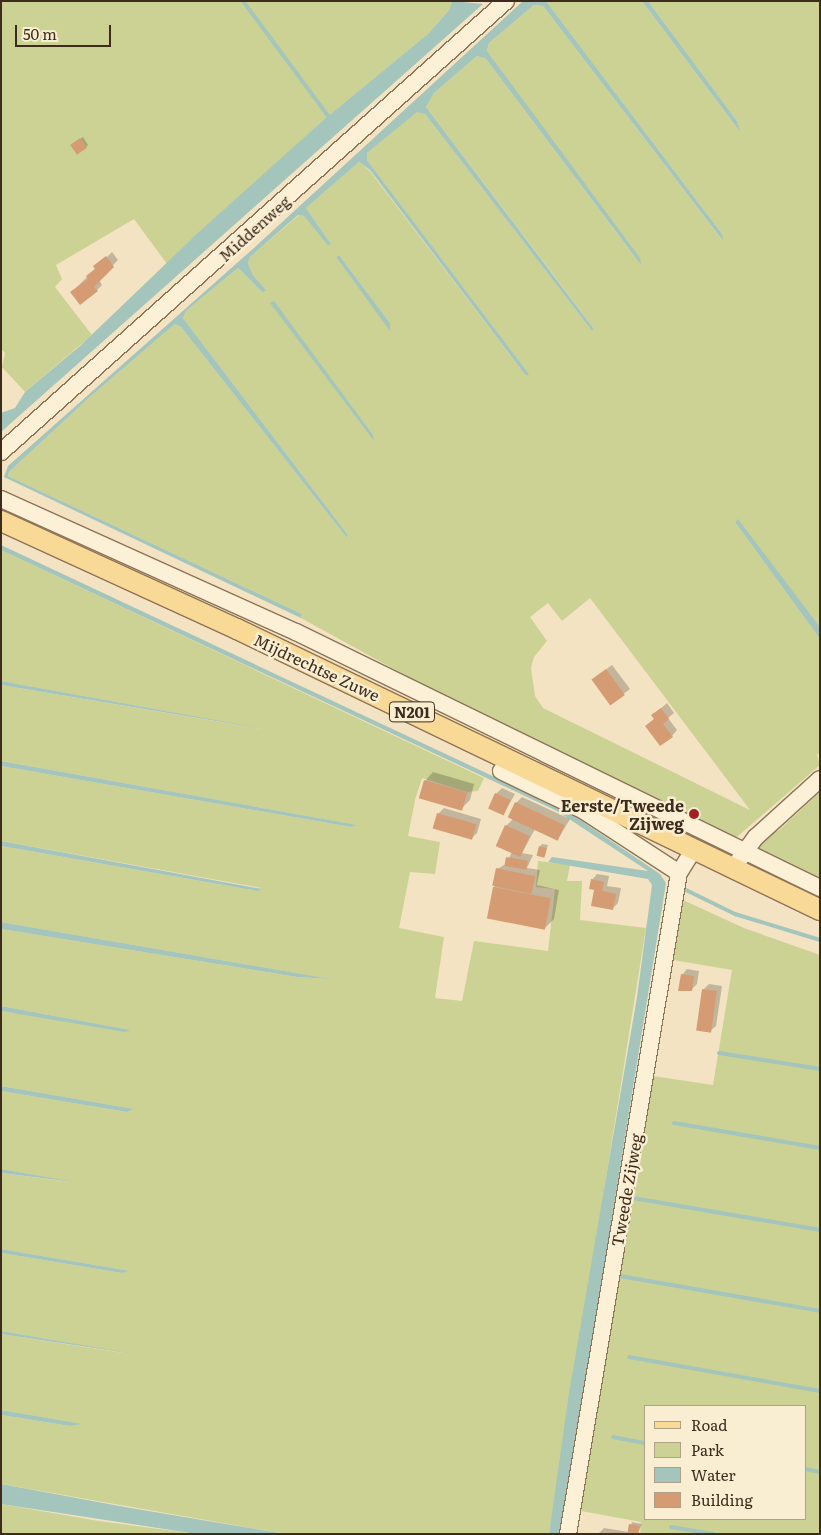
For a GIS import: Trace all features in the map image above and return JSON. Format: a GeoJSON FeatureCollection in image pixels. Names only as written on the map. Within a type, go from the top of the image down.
{"type":"FeatureCollection","features":[{"type":"Feature","properties":{"kind":"main road","name":"Mijdrechtse Zuwe"},"geometry":{"type":"LineString","coordinates":[[1,521],[246,633],[694,850],[739,860],[820,910]]}},
{"type":"Feature","properties":{"kind":"street","name":"Middenweg"},"geometry":{"type":"LineString","coordinates":[[1,452],[506,1]]}},
{"type":"Feature","properties":{"kind":"street","name":"Mijdrechtse Zuwe"},"geometry":{"type":"LineString","coordinates":[[1,499],[296,632],[739,860],[820,888]]}},
{"type":"Feature","properties":{"kind":"street"},"geometry":{"type":"LineString","coordinates":[[501,771],[584,811],[679,873]]}},
{"type":"Feature","properties":{"kind":"street"},"geometry":{"type":"LineString","coordinates":[[739,860],[820,779]]}},
{"type":"Feature","properties":{"kind":"street","name":"Tweede Zijweg"},"geometry":{"type":"LineString","coordinates":[[568,1534],[679,873],[694,850]]}},
{"type":"Feature","properties":{"kind":"green space"},"geometry":{"type":"Polygon","coordinates":[[[1,1],[452,1],[449,10],[429,33],[328,116],[167,264],[134,219],[56,265],[62,279],[55,287],[92,335],[25,392],[2,367],[5,353],[1,349],[1,1]]]}},
{"type":"Feature","properties":{"kind":"green space"},"geometry":{"type":"Polygon","coordinates":[[[546,1],[642,1],[739,131],[737,121],[648,1],[820,1],[820,627],[738,520],[735,522],[820,639],[820,752],[817,755],[820,765],[731,842],[441,695],[301,618],[302,614],[8,476],[9,472],[91,396],[175,324],[181,327],[347,538],[348,535],[183,318],[186,311],[238,268],[263,293],[266,290],[253,275],[248,263],[250,257],[299,215],[304,216],[328,246],[331,244],[306,208],[359,162],[369,170],[526,376],[528,373],[367,160],[367,153],[417,111],[425,114],[592,331],[594,329],[426,107],[434,93],[477,56],[486,59],[640,264],[487,51],[489,43],[534,5],[543,6],[722,240],[722,234],[546,1]],[[339,255],[336,257],[390,329],[390,323],[339,255]],[[590,598],[562,621],[548,603],[530,617],[547,641],[534,657],[531,668],[535,696],[543,708],[750,810],[590,598]]]}},
{"type":"Feature","properties":{"kind":"green space"},"geometry":{"type":"Polygon","coordinates":[[[1,550],[484,778],[478,791],[467,792],[422,778],[415,800],[408,836],[440,842],[435,874],[410,872],[399,928],[444,937],[435,998],[462,1001],[474,941],[548,951],[555,889],[536,887],[538,861],[570,865],[567,881],[582,881],[580,920],[646,928],[549,1534],[285,1534],[1,1484],[1,1415],[70,1426],[79,1424],[1,1410],[1,1334],[130,1354],[1,1331],[1,1253],[122,1273],[129,1271],[1,1249],[1,1173],[71,1182],[1,1169],[1,1091],[127,1112],[133,1109],[1,1086],[1,1011],[129,1030],[1,1006],[1,929],[297,977],[328,979],[1,922],[1,846],[257,891],[261,888],[1,841],[1,766],[351,827],[356,825],[1,761],[1,685],[262,729],[1,681],[1,550]]]}},
{"type":"Feature","properties":{"kind":"green space"},"geometry":{"type":"Polygon","coordinates":[[[820,792],[820,885],[757,852],[756,845],[770,829],[778,831],[820,792]]]}},
{"type":"Feature","properties":{"kind":"green space"},"geometry":{"type":"Polygon","coordinates":[[[683,900],[744,928],[820,955],[820,1534],[640,1534],[641,1522],[581,1511],[653,1076],[713,1085],[732,970],[673,960],[683,900]]]}},
{"type":"Feature","properties":{"kind":"green space"},"geometry":{"type":"Polygon","coordinates":[[[1,1504],[99,1521],[197,1534],[1,1534],[1,1504]]]}},
{"type":"Feature","properties":{"kind":"water"},"geometry":{"type":"Polygon","coordinates":[[[452,1],[483,4],[1,432],[1,413],[15,408],[25,392],[80,346],[201,230],[328,116],[429,33],[449,10],[452,1]]]}},
{"type":"Feature","properties":{"kind":"water"},"geometry":{"type":"Polygon","coordinates":[[[523,1],[546,1],[722,234],[723,241],[543,6],[534,5],[489,43],[487,51],[640,258],[641,265],[486,59],[477,56],[434,93],[426,107],[594,329],[592,331],[425,114],[417,112],[367,153],[367,160],[529,374],[526,376],[370,170],[359,162],[306,208],[331,244],[328,246],[304,216],[298,215],[250,257],[248,263],[253,275],[266,290],[263,293],[238,268],[186,311],[183,318],[348,535],[347,538],[181,327],[175,324],[91,396],[9,472],[8,476],[302,614],[301,618],[4,477],[8,466],[255,247],[523,1]]]}},
{"type":"Feature","properties":{"kind":"water"},"geometry":{"type":"Polygon","coordinates":[[[642,1],[648,1],[737,121],[740,132],[642,1]]]}},
{"type":"Feature","properties":{"kind":"water"},"geometry":{"type":"Polygon","coordinates":[[[339,255],[390,323],[390,331],[336,257],[339,255]]]}},
{"type":"Feature","properties":{"kind":"water"},"geometry":{"type":"Polygon","coordinates":[[[274,301],[373,435],[374,441],[270,303],[274,301]]]}},
{"type":"Feature","properties":{"kind":"water"},"geometry":{"type":"Polygon","coordinates":[[[738,519],[820,627],[820,639],[735,522],[738,519]]]}},
{"type":"Feature","properties":{"kind":"water"},"geometry":{"type":"Polygon","coordinates":[[[1,545],[567,811],[660,874],[666,883],[561,1534],[549,1534],[569,1393],[637,997],[652,885],[648,879],[548,862],[552,857],[648,871],[557,811],[1,550],[1,545]]]}},
{"type":"Feature","properties":{"kind":"water"},"geometry":{"type":"Polygon","coordinates":[[[1,681],[264,729],[1,685],[1,681]]]}},
{"type":"Feature","properties":{"kind":"water"},"geometry":{"type":"Polygon","coordinates":[[[1,761],[357,825],[351,827],[1,766],[1,761]]]}},
{"type":"Feature","properties":{"kind":"water"},"geometry":{"type":"Polygon","coordinates":[[[1,841],[262,889],[257,891],[1,846],[1,841]]]}},
{"type":"Feature","properties":{"kind":"water"},"geometry":{"type":"Polygon","coordinates":[[[1,922],[330,979],[297,977],[1,929],[1,922]]]}},
{"type":"Feature","properties":{"kind":"water"},"geometry":{"type":"Polygon","coordinates":[[[1,1006],[130,1030],[125,1032],[1,1011],[1,1006]]]}},
{"type":"Feature","properties":{"kind":"water"},"geometry":{"type":"Polygon","coordinates":[[[1,1086],[134,1109],[127,1112],[1,1091],[1,1086]]]}},
{"type":"Feature","properties":{"kind":"water"},"geometry":{"type":"Polygon","coordinates":[[[1,1169],[74,1182],[1,1173],[1,1169]]]}},
{"type":"Feature","properties":{"kind":"water"},"geometry":{"type":"Polygon","coordinates":[[[1,1249],[130,1271],[122,1273],[1,1253],[1,1249]]]}},
{"type":"Feature","properties":{"kind":"water"},"geometry":{"type":"Polygon","coordinates":[[[1,1331],[134,1354],[1,1334],[1,1331]]]}},
{"type":"Feature","properties":{"kind":"water"},"geometry":{"type":"Polygon","coordinates":[[[1,1410],[82,1424],[70,1426],[1,1415],[1,1410]]]}},
{"type":"Feature","properties":{"kind":"water"},"geometry":{"type":"Polygon","coordinates":[[[1,1484],[285,1534],[197,1534],[1,1504],[1,1484]]]}},
{"type":"Feature","properties":{"kind":"building"},"geometry":{"type":"Polygon","coordinates":[[[80,138],[87,148],[77,155],[70,145],[80,138]]]}},
{"type":"Feature","properties":{"kind":"building"},"geometry":{"type":"Polygon","coordinates":[[[106,256],[114,267],[94,287],[98,291],[80,305],[70,292],[88,279],[86,276],[95,269],[93,266],[106,256]]]}},
{"type":"Feature","properties":{"kind":"building"},"geometry":{"type":"Polygon","coordinates":[[[606,669],[625,695],[610,705],[591,680],[606,669]]]}},
{"type":"Feature","properties":{"kind":"building"},"geometry":{"type":"Polygon","coordinates":[[[661,708],[669,719],[663,724],[673,737],[660,746],[645,726],[654,719],[651,715],[661,708]]]}},
{"type":"Feature","properties":{"kind":"building"},"geometry":{"type":"Polygon","coordinates":[[[424,780],[467,792],[462,811],[419,798],[424,780]]]}},
{"type":"Feature","properties":{"kind":"building"},"geometry":{"type":"Polygon","coordinates":[[[495,793],[511,800],[504,815],[488,809],[495,793]]]}},
{"type":"Feature","properties":{"kind":"building"},"geometry":{"type":"Polygon","coordinates":[[[515,802],[565,825],[558,841],[508,817],[515,802]]]}},
{"type":"Feature","properties":{"kind":"building"},"geometry":{"type":"Polygon","coordinates":[[[437,813],[476,824],[472,840],[433,828],[437,813]]]}},
{"type":"Feature","properties":{"kind":"building"},"geometry":{"type":"Polygon","coordinates":[[[505,825],[530,836],[520,857],[496,846],[505,825]]]}},
{"type":"Feature","properties":{"kind":"building"},"geometry":{"type":"Polygon","coordinates":[[[539,846],[547,848],[544,858],[537,856],[539,846]]]}},
{"type":"Feature","properties":{"kind":"building"},"geometry":{"type":"Polygon","coordinates":[[[506,857],[528,861],[526,870],[504,866],[506,857]]]}},
{"type":"Feature","properties":{"kind":"building"},"geometry":{"type":"Polygon","coordinates":[[[496,868],[535,876],[531,894],[492,886],[496,868]]]}},
{"type":"Feature","properties":{"kind":"building"},"geometry":{"type":"Polygon","coordinates":[[[591,879],[604,882],[602,891],[616,894],[613,910],[591,906],[594,890],[589,889],[591,879]]]}},
{"type":"Feature","properties":{"kind":"building"},"geometry":{"type":"Polygon","coordinates":[[[493,887],[551,898],[545,930],[487,918],[493,887]]]}},
{"type":"Feature","properties":{"kind":"building"},"geometry":{"type":"Polygon","coordinates":[[[681,974],[694,976],[692,991],[678,991],[681,974]]]}},
{"type":"Feature","properties":{"kind":"building"},"geometry":{"type":"Polygon","coordinates":[[[702,989],[717,991],[711,1033],[696,1031],[702,989]]]}},
{"type":"Feature","properties":{"kind":"building"},"geometry":{"type":"Polygon","coordinates":[[[629,1524],[640,1526],[638,1534],[628,1532],[629,1524]]]}},
{"type":"Feature","properties":{"kind":"waterway"},"geometry":{"type":"LineString","coordinates":[[243,1],[328,116]]}},
{"type":"Feature","properties":{"kind":"waterway"},"geometry":{"type":"LineString","coordinates":[[686,890],[735,914],[820,940]]}},
{"type":"Feature","properties":{"kind":"waterway"},"geometry":{"type":"LineString","coordinates":[[719,1053],[820,1069]]}},
{"type":"Feature","properties":{"kind":"waterway"},"geometry":{"type":"LineString","coordinates":[[674,1123],[820,1148]]}},
{"type":"Feature","properties":{"kind":"waterway"},"geometry":{"type":"LineString","coordinates":[[633,1198],[820,1230]]}},
{"type":"Feature","properties":{"kind":"waterway"},"geometry":{"type":"LineString","coordinates":[[620,1276],[820,1311]]}},
{"type":"Feature","properties":{"kind":"waterway"},"geometry":{"type":"LineString","coordinates":[[629,1357],[820,1391]]}},
{"type":"Feature","properties":{"kind":"waterway"},"geometry":{"type":"LineString","coordinates":[[613,1437],[644,1443]]}},
{"type":"Feature","properties":{"kind":"waterway"},"geometry":{"type":"LineString","coordinates":[[806,1469],[820,1472]]}},
{"type":"Feature","properties":{"kind":"waterway"},"geometry":{"type":"LineString","coordinates":[[671,1527],[713,1534]]}},
{"type":"Feature","properties":{"kind":"place","name":"Eerste/Tweede Zijweg"},"geometry":{"type":"Point","coordinates":[694,814]}}]}
